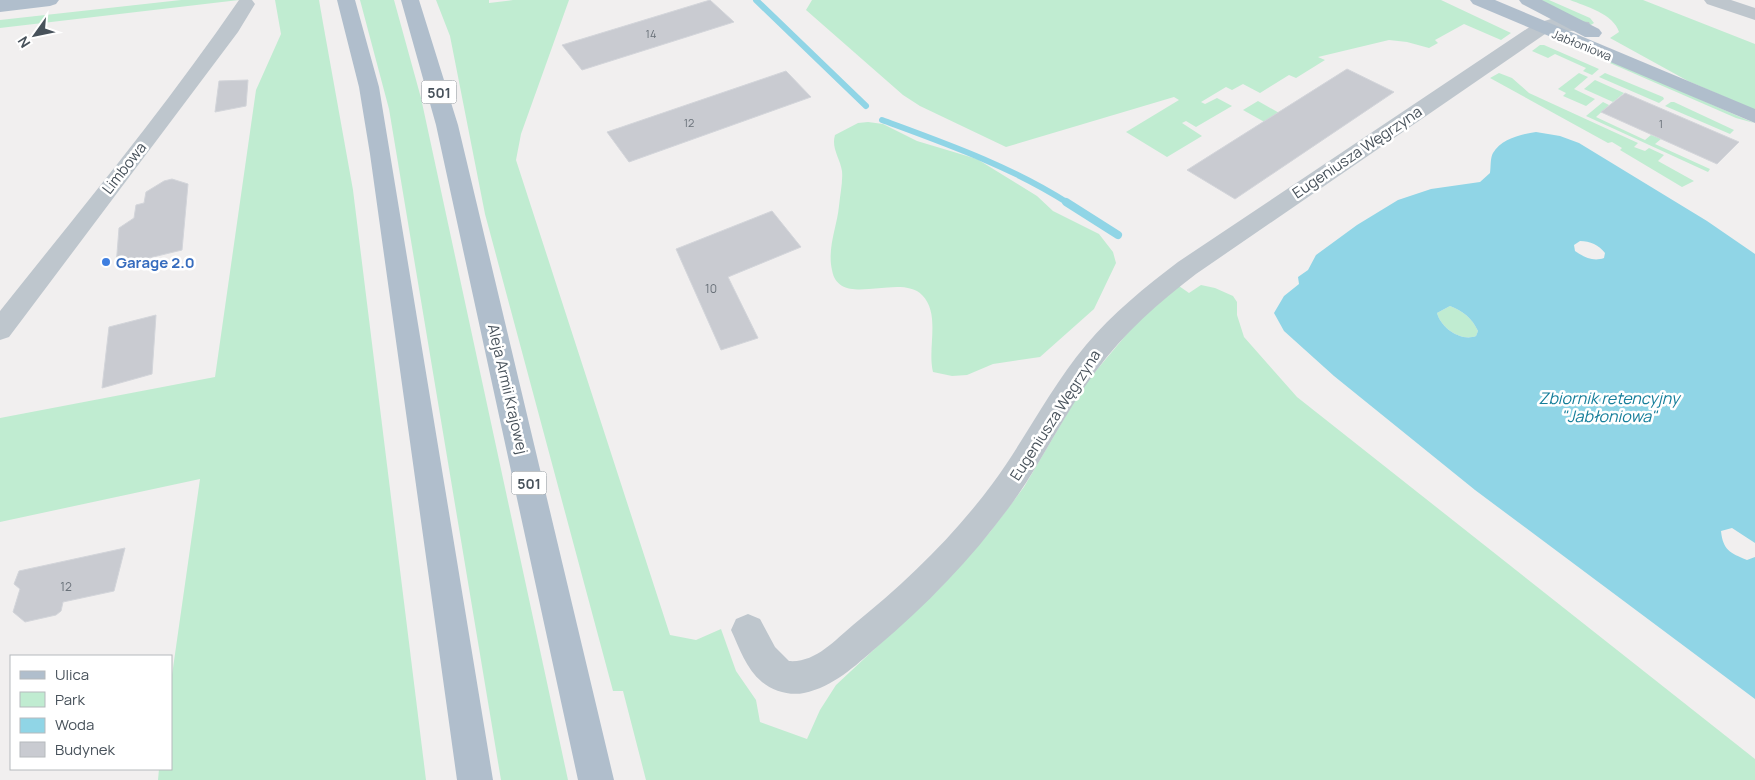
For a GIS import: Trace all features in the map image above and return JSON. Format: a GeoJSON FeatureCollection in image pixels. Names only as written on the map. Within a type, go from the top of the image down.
{"type":"FeatureCollection","features":[{"type":"Feature","properties":{"kind":"main road"},"geometry":{"type":"LineString","coordinates":[[0,6],[46,0]]}},
{"type":"Feature","properties":{"kind":"main road"},"geometry":{"type":"LineString","coordinates":[[346,0],[369,88],[381,154],[475,780]]}},
{"type":"Feature","properties":{"kind":"main road","name":"Aleja Armii Krajowej"},"geometry":{"type":"LineString","coordinates":[[410,0],[448,125],[596,780]]}},
{"type":"Feature","properties":{"kind":"main road","name":"Jabłoniowa"},"geometry":{"type":"LineString","coordinates":[[1478,0],[1755,117]]}},
{"type":"Feature","properties":{"kind":"main road","name":"Jabłoniowa"},"geometry":{"type":"LineString","coordinates":[[1530,1],[1582,26],[1687,87]]}},
{"type":"Feature","properties":{"kind":"street"},"geometry":{"type":"LineString","coordinates":[[1713,0],[1755,14]]}},
{"type":"Feature","properties":{"kind":"street"},"geometry":{"type":"LineString","coordinates":[[1530,1],[1542,21],[1542,28]]}},
{"type":"Feature","properties":{"kind":"street","name":"Limbowa"},"geometry":{"type":"LineString","coordinates":[[0,330],[231,28],[246,4]]}},
{"type":"Feature","properties":{"kind":"street","name":"Eugeniusza Węgrzyna"},"geometry":{"type":"LineString","coordinates":[[748,630],[763,660],[776,672],[789,678],[805,676],[820,670],[836,659],[918,590],[965,540],[1018,471],[1085,365],[1103,343],[1144,302],[1187,268],[1542,28],[1552,25],[1582,26]]}},
{"type":"Feature","properties":{"kind":"green space"},"geometry":{"type":"Polygon","coordinates":[[[181,0],[239,0],[0,28],[0,20],[181,0]]]}},
{"type":"Feature","properties":{"kind":"green space"},"geometry":{"type":"Polygon","coordinates":[[[275,0],[319,0],[353,190],[426,780],[158,780],[159,770],[172,770],[172,675],[200,479],[0,522],[0,418],[215,377],[256,90],[281,34],[275,0]]]}},
{"type":"Feature","properties":{"kind":"green space"},"geometry":{"type":"Polygon","coordinates":[[[360,0],[394,0],[421,98],[568,780],[501,780],[389,109],[360,0]]]}},
{"type":"Feature","properties":{"kind":"green space"},"geometry":{"type":"Polygon","coordinates":[[[436,0],[489,0],[489,3],[513,0],[569,0],[521,134],[516,160],[670,635],[696,640],[721,629],[736,671],[756,700],[760,722],[807,739],[820,710],[836,685],[941,587],[990,532],[1024,487],[1084,385],[1137,322],[1179,286],[1189,293],[1201,285],[1215,288],[1233,296],[1237,302],[1237,315],[1244,337],[1297,397],[1755,759],[1755,780],[646,780],[623,691],[613,691],[485,214],[450,36],[436,0]]]}},
{"type":"Feature","properties":{"kind":"green space"},"geometry":{"type":"Polygon","coordinates":[[[812,0],[1441,0],[1511,33],[1501,40],[1464,24],[1435,40],[1438,43],[1429,48],[1407,42],[1389,40],[1318,57],[1325,60],[1296,78],[1289,75],[1260,93],[1243,84],[1232,90],[1226,87],[1201,102],[1205,104],[1217,98],[1232,106],[1196,127],[1186,121],[1182,123],[1202,136],[1167,157],[1126,132],[1179,100],[1174,97],[1006,147],[920,106],[903,95],[806,10],[812,0]]]}},
{"type":"Feature","properties":{"kind":"green space"},"geometry":{"type":"Polygon","coordinates":[[[1541,0],[1549,0],[1590,18],[1594,23],[1589,26],[1541,0]]]}},
{"type":"Feature","properties":{"kind":"green space"},"geometry":{"type":"Polygon","coordinates":[[[1570,0],[1643,0],[1755,44],[1755,110],[1688,81],[1610,38],[1619,32],[1611,20],[1591,8],[1570,0]]]}},
{"type":"Feature","properties":{"kind":"green space"},"geometry":{"type":"Polygon","coordinates":[[[1540,45],[1544,45],[1599,69],[1592,75],[1583,71],[1586,68],[1555,54],[1548,58],[1532,51],[1540,45]]]}},
{"type":"Feature","properties":{"kind":"green space"},"geometry":{"type":"Polygon","coordinates":[[[1590,51],[1754,123],[1736,118],[1587,53],[1590,51]]]}},
{"type":"Feature","properties":{"kind":"green space"},"geometry":{"type":"Polygon","coordinates":[[[1499,73],[1512,78],[1529,93],[1638,143],[1634,147],[1645,151],[1649,148],[1664,155],[1658,161],[1694,181],[1682,187],[1620,150],[1622,148],[1612,142],[1608,143],[1490,78],[1499,73]]]}},
{"type":"Feature","properties":{"kind":"green space"},"geometry":{"type":"Polygon","coordinates":[[[1579,73],[1588,77],[1574,89],[1595,99],[1586,106],[1563,96],[1566,93],[1558,89],[1579,73]]]}},
{"type":"Feature","properties":{"kind":"green space"},"geometry":{"type":"Polygon","coordinates":[[[1605,73],[1664,99],[1659,103],[1599,77],[1605,73]]]}},
{"type":"Feature","properties":{"kind":"green space"},"geometry":{"type":"Polygon","coordinates":[[[1595,80],[1624,93],[1613,102],[1584,89],[1595,80]]]}},
{"type":"Feature","properties":{"kind":"green space"},"geometry":{"type":"Polygon","coordinates":[[[1258,101],[1297,123],[1282,132],[1243,110],[1258,101]]]}},
{"type":"Feature","properties":{"kind":"green space"},"geometry":{"type":"Polygon","coordinates":[[[1603,102],[1609,105],[1596,117],[1645,140],[1651,135],[1661,139],[1655,144],[1710,169],[1708,172],[1586,116],[1603,102]]]}},
{"type":"Feature","properties":{"kind":"green space"},"geometry":{"type":"Polygon","coordinates":[[[1671,102],[1734,130],[1730,134],[1665,106],[1671,102]]]}},
{"type":"Feature","properties":{"kind":"green space"},"geometry":{"type":"Polygon","coordinates":[[[858,123],[883,124],[917,141],[977,159],[1037,196],[1053,211],[1099,234],[1113,252],[1116,263],[1094,309],[1040,357],[993,364],[967,375],[952,376],[933,372],[931,312],[928,303],[922,295],[912,289],[900,287],[846,288],[837,282],[832,270],[831,246],[842,184],[841,166],[834,144],[835,135],[858,123]]]}},
{"type":"Feature","properties":{"kind":"green space"},"geometry":{"type":"Polygon","coordinates":[[[1450,306],[1459,310],[1470,319],[1478,331],[1476,336],[1464,337],[1458,335],[1443,324],[1437,313],[1450,306]]]}},
{"type":"Feature","properties":{"kind":"water","name":"Zbiornik retencyjny \"Jabłoniowa\""},"geometry":{"type":"Polygon","coordinates":[[[1536,132],[1560,136],[1579,143],[1707,221],[1755,254],[1755,543],[1732,528],[1721,531],[1728,550],[1747,560],[1755,557],[1755,699],[1475,490],[1334,376],[1284,331],[1274,313],[1284,296],[1299,284],[1298,277],[1308,270],[1316,255],[1357,225],[1398,200],[1431,189],[1480,182],[1490,173],[1491,157],[1501,144],[1512,138],[1536,132]],[[1580,241],[1574,245],[1575,251],[1592,259],[1604,258],[1605,253],[1603,250],[1591,243],[1580,241]],[[1450,306],[1437,313],[1443,324],[1458,335],[1464,337],[1476,336],[1478,331],[1470,319],[1459,310],[1450,306]]]}},
{"type":"Feature","properties":{"kind":"building"},"geometry":{"type":"Polygon","coordinates":[[[710,0],[734,22],[582,70],[562,45],[710,0]]]}},
{"type":"Feature","properties":{"kind":"building"},"geometry":{"type":"Polygon","coordinates":[[[1347,69],[1394,92],[1235,199],[1187,170],[1347,69]]]}},
{"type":"Feature","properties":{"kind":"building"},"geometry":{"type":"Polygon","coordinates":[[[786,71],[811,97],[629,162],[607,132],[786,71]]]}},
{"type":"Feature","properties":{"kind":"building"},"geometry":{"type":"Polygon","coordinates":[[[248,80],[246,106],[215,112],[219,81],[248,80]]]}},
{"type":"Feature","properties":{"kind":"building"},"geometry":{"type":"Polygon","coordinates":[[[1625,93],[1739,142],[1717,164],[1601,112],[1625,93]]]}},
{"type":"Feature","properties":{"kind":"building"},"geometry":{"type":"Polygon","coordinates":[[[172,179],[188,184],[182,250],[116,266],[119,228],[134,218],[136,205],[144,203],[146,192],[164,181],[172,179]]]}},
{"type":"Feature","properties":{"kind":"building"},"geometry":{"type":"Polygon","coordinates":[[[772,211],[801,247],[728,277],[758,338],[721,350],[676,249],[772,211]]]}},
{"type":"Feature","properties":{"kind":"building"},"geometry":{"type":"Polygon","coordinates":[[[156,315],[152,374],[102,388],[109,327],[156,315]]]}},
{"type":"Feature","properties":{"kind":"building"},"geometry":{"type":"Polygon","coordinates":[[[125,548],[114,591],[63,602],[61,611],[56,615],[25,622],[13,612],[20,589],[14,584],[19,571],[125,548]]]}},
{"type":"Feature","properties":{"kind":"waterway"},"geometry":{"type":"LineString","coordinates":[[756,0],[866,106]]}},
{"type":"Feature","properties":{"kind":"waterway"},"geometry":{"type":"LineString","coordinates":[[882,120],[1001,167],[1068,203]]}},
{"type":"Feature","properties":{"kind":"waterway"},"geometry":{"type":"LineString","coordinates":[[1066,202],[1118,235]]}},
{"type":"Feature","properties":{"kind":"place","name":"Garage 2.0"},"geometry":{"type":"Point","coordinates":[106,262]}}]}
